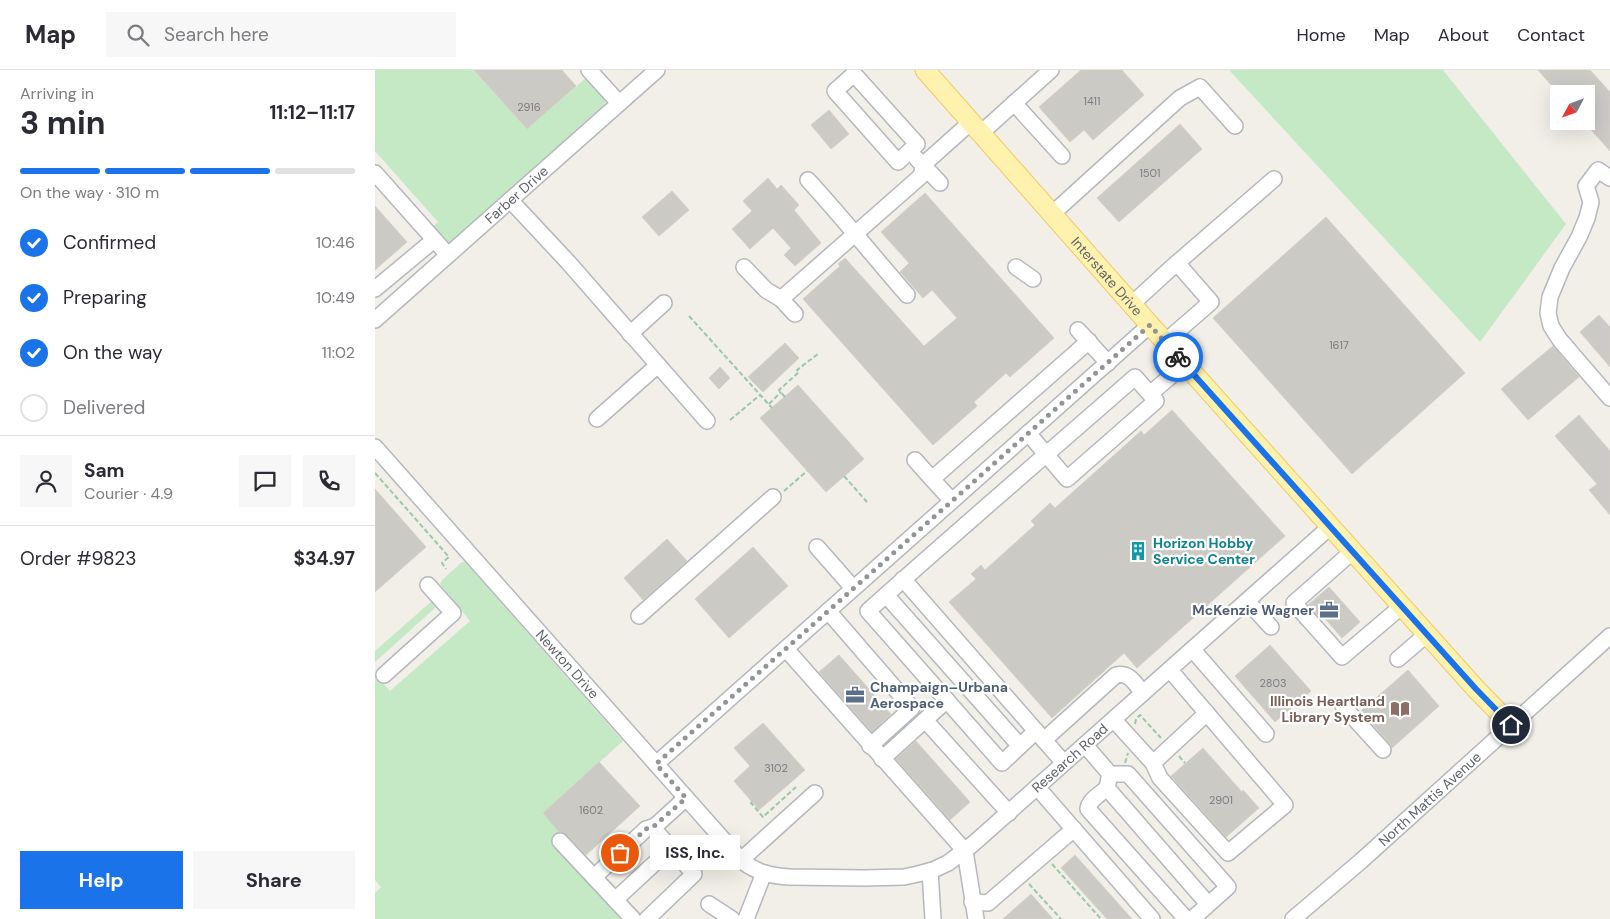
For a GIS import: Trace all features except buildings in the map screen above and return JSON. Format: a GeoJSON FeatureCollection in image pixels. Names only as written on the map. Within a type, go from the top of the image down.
{"type":"FeatureCollection","features":[{"type":"Feature","properties":{"kind":"main road","name":"Interstate Drive"},"geometry":{"type":"LineString","coordinates":[[927,71],[1165,342],[1476,689],[1511,725]]}},
{"type":"Feature","properties":{"kind":"street"},"geometry":{"type":"LineString","coordinates":[[589,70],[619,103]]}},
{"type":"Feature","properties":{"kind":"street","name":"Farber Drive"},"geometry":{"type":"LineString","coordinates":[[377,314],[448,256],[657,70]]}},
{"type":"Feature","properties":{"kind":"street"},"geometry":{"type":"LineString","coordinates":[[781,299],[921,176],[924,164],[1014,103],[1051,70]]}},
{"type":"Feature","properties":{"kind":"street"},"geometry":{"type":"LineString","coordinates":[[854,74],[917,144],[908,152],[898,162],[835,91],[854,74]]}},
{"type":"Feature","properties":{"kind":"street"},"geometry":{"type":"LineString","coordinates":[[1052,214],[1180,98],[1200,86],[1235,126]]}},
{"type":"Feature","properties":{"kind":"street"},"geometry":{"type":"LineString","coordinates":[[1014,103],[1062,156]]}},
{"type":"Feature","properties":{"kind":"street"},"geometry":{"type":"LineString","coordinates":[[908,152],[924,164],[941,183]]}},
{"type":"Feature","properties":{"kind":"street"},"geometry":{"type":"LineString","coordinates":[[1610,178],[1598,170],[1586,186],[1591,202],[1587,218],[1550,297],[1549,313],[1551,326],[1560,340],[1610,398]]}},
{"type":"Feature","properties":{"kind":"street"},"geometry":{"type":"LineString","coordinates":[[375,174],[448,256]]}},
{"type":"Feature","properties":{"kind":"street"},"geometry":{"type":"LineString","coordinates":[[1132,304],[1274,179]]}},
{"type":"Feature","properties":{"kind":"street"},"geometry":{"type":"LineString","coordinates":[[808,180],[845,220],[907,295]]}},
{"type":"Feature","properties":{"kind":"street"},"geometry":{"type":"LineString","coordinates":[[510,200],[568,262],[707,422]]}},
{"type":"Feature","properties":{"kind":"street"},"geometry":{"type":"LineString","coordinates":[[375,289],[434,240]]}},
{"type":"Feature","properties":{"kind":"street"},"geometry":{"type":"LineString","coordinates":[[1165,342],[1211,302],[1177,263]]}},
{"type":"Feature","properties":{"kind":"street"},"geometry":{"type":"LineString","coordinates":[[744,267],[766,290],[781,299],[795,314]]}},
{"type":"Feature","properties":{"kind":"street"},"geometry":{"type":"LineString","coordinates":[[1016,267],[1033,279]]}},
{"type":"Feature","properties":{"kind":"street"},"geometry":{"type":"LineString","coordinates":[[631,334],[664,303]]}},
{"type":"Feature","properties":{"kind":"street"},"geometry":{"type":"LineString","coordinates":[[656,764],[1150,325]]}},
{"type":"Feature","properties":{"kind":"street"},"geometry":{"type":"LineString","coordinates":[[1078,330],[1108,363]]}},
{"type":"Feature","properties":{"kind":"street"},"geometry":{"type":"LineString","coordinates":[[932,480],[1089,341]]}},
{"type":"Feature","properties":{"kind":"street"},"geometry":{"type":"LineString","coordinates":[[1150,394],[1185,364]]}},
{"type":"Feature","properties":{"kind":"street"},"geometry":{"type":"LineString","coordinates":[[597,419],[658,365]]}},
{"type":"Feature","properties":{"kind":"street"},"geometry":{"type":"LineString","coordinates":[[1028,433],[1046,454],[1067,479],[1156,401],[1135,377],[1046,454],[903,579],[868,611],[1002,763],[1020,746],[1040,736],[1117,675],[1123,673],[1127,675],[1143,694]]}},
{"type":"Feature","properties":{"kind":"street","name":"Newton Drive"},"geometry":{"type":"LineString","coordinates":[[375,447],[741,860],[751,868],[764,874]]}},
{"type":"Feature","properties":{"kind":"street"},"geometry":{"type":"LineString","coordinates":[[915,460],[952,501]]}},
{"type":"Feature","properties":{"kind":"street"},"geometry":{"type":"LineString","coordinates":[[639,616],[778,495]]}},
{"type":"Feature","properties":{"kind":"street","name":"Research Road"},"geometry":{"type":"LineString","coordinates":[[764,874],[790,878],[904,877],[930,871],[948,863],[1009,813],[1331,526]]}},
{"type":"Feature","properties":{"kind":"street"},"geometry":{"type":"LineString","coordinates":[[817,546],[853,588]]}},
{"type":"Feature","properties":{"kind":"street"},"geometry":{"type":"LineString","coordinates":[[1353,551],[1295,603],[1342,657],[1402,606]]}},
{"type":"Feature","properties":{"kind":"street"},"geometry":{"type":"LineString","coordinates":[[903,579],[1064,763]]}},
{"type":"Feature","properties":{"kind":"street"},"geometry":{"type":"LineString","coordinates":[[384,675],[453,614],[428,585]]}},
{"type":"Feature","properties":{"kind":"street"},"geometry":{"type":"LineString","coordinates":[[886,595],[1020,746]]}},
{"type":"Feature","properties":{"kind":"street"},"geometry":{"type":"LineString","coordinates":[[1247,602],[1271,627]]}},
{"type":"Feature","properties":{"kind":"street"},"geometry":{"type":"LineString","coordinates":[[828,611],[912,708],[870,746]]}},
{"type":"Feature","properties":{"kind":"street"},"geometry":{"type":"LineString","coordinates":[[1398,659],[1427,634]]}},
{"type":"Feature","properties":{"kind":"street","name":"North Mattis Avenue"},"geometry":{"type":"LineString","coordinates":[[1293,919],[1610,636]]}},
{"type":"Feature","properties":{"kind":"street"},"geometry":{"type":"LineString","coordinates":[[786,649],[965,851],[976,919]]}},
{"type":"Feature","properties":{"kind":"street"},"geometry":{"type":"LineString","coordinates":[[1193,650],[1266,734]]}},
{"type":"Feature","properties":{"kind":"street"},"geometry":{"type":"LineString","coordinates":[[1114,720],[1153,763],[1160,778],[1228,854],[1285,805],[1170,670]]}},
{"type":"Feature","properties":{"kind":"street"},"geometry":{"type":"LineString","coordinates":[[882,759],[947,700]]}},
{"type":"Feature","properties":{"kind":"street"},"geometry":{"type":"LineString","coordinates":[[1343,706],[1383,750]]}},
{"type":"Feature","properties":{"kind":"street"},"geometry":{"type":"LineString","coordinates":[[1153,763],[1207,713]]}},
{"type":"Feature","properties":{"kind":"street"},"geometry":{"type":"LineString","coordinates":[[925,720],[1009,813]]}},
{"type":"Feature","properties":{"kind":"street"},"geometry":{"type":"LineString","coordinates":[[1085,745],[1108,781],[1208,904]]}},
{"type":"Feature","properties":{"kind":"street"},"geometry":{"type":"LineString","coordinates":[[1186,919],[1089,809],[1089,805],[1108,781],[1128,774],[1228,887],[1192,919]]}},
{"type":"Feature","properties":{"kind":"street"},"geometry":{"type":"LineString","coordinates":[[1037,787],[1152,919]]}},
{"type":"Feature","properties":{"kind":"street"},"geometry":{"type":"LineString","coordinates":[[741,860],[815,793]]}},
{"type":"Feature","properties":{"kind":"street"},"geometry":{"type":"LineString","coordinates":[[594,877],[646,829],[653,827],[686,798]]}},
{"type":"Feature","properties":{"kind":"street"},"geometry":{"type":"LineString","coordinates":[[647,919],[694,874],[653,827]]}},
{"type":"Feature","properties":{"kind":"street"},"geometry":{"type":"LineString","coordinates":[[972,902],[988,903],[1074,829]]}},
{"type":"Feature","properties":{"kind":"street"},"geometry":{"type":"LineString","coordinates":[[560,841],[633,919]]}},
{"type":"Feature","properties":{"kind":"street"},"geometry":{"type":"LineString","coordinates":[[615,900],[671,848]]}},
{"type":"Feature","properties":{"kind":"street"},"geometry":{"type":"LineString","coordinates":[[930,871],[933,919]]}},
{"type":"Feature","properties":{"kind":"street"},"geometry":{"type":"LineString","coordinates":[[746,919],[764,874]]}},
{"type":"Feature","properties":{"kind":"street"},"geometry":{"type":"LineString","coordinates":[[709,904],[732,919]]}},
{"type":"Feature","properties":{"kind":"path"},"geometry":{"type":"LineString","coordinates":[[689,316],[773,408]]}},
{"type":"Feature","properties":{"kind":"path"},"geometry":{"type":"LineString","coordinates":[[769,404],[781,392],[779,390],[799,372],[797,370],[818,354]]}},
{"type":"Feature","properties":{"kind":"path"},"geometry":{"type":"LineString","coordinates":[[781,392],[785,397]]}},
{"type":"Feature","properties":{"kind":"path"},"geometry":{"type":"LineString","coordinates":[[730,420],[760,395]]}},
{"type":"Feature","properties":{"kind":"path"},"geometry":{"type":"LineString","coordinates":[[778,495],[807,471]]}},
{"type":"Feature","properties":{"kind":"path"},"geometry":{"type":"LineString","coordinates":[[375,473],[449,557],[442,563],[446,569]]}},
{"type":"Feature","properties":{"kind":"path"},"geometry":{"type":"LineString","coordinates":[[844,476],[867,502]]}},
{"type":"Feature","properties":{"kind":"path"},"geometry":{"type":"LineString","coordinates":[[752,802],[763,817],[796,787]]}},
{"type":"Feature","properties":{"kind":"path"},"geometry":{"type":"LineString","coordinates":[[1044,854],[1101,919]]}},
{"type":"Feature","properties":{"kind":"path"},"geometry":{"type":"LineString","coordinates":[[1021,875],[1061,919]]}},
{"type":"Feature","properties":{"kind":"green space"},"geometry":{"type":"Polygon","coordinates":[[[375,70],[474,70],[527,129],[586,78],[605,101],[605,109],[453,243],[449,243],[444,241],[432,228],[438,222],[375,151],[375,70]]]}},
{"type":"Feature","properties":{"kind":"green space"},"geometry":{"type":"Polygon","coordinates":[[[1229,70],[1443,70],[1566,224],[1480,342],[1229,70]]]}},
{"type":"Feature","properties":{"kind":"green space"},"geometry":{"type":"Polygon","coordinates":[[[462,562],[465,562],[623,741],[543,813],[560,832],[552,840],[622,919],[375,919],[375,893],[381,887],[375,880],[375,674],[390,691],[470,621],[440,584],[462,562]]]}},
{"type":"Feature","properties":{"kind":"green space"},"geometry":{"type":"Polygon","coordinates":[[[433,600],[437,605],[436,607],[375,662],[375,651],[433,600]]]}},
{"type":"Feature","properties":{"kind":"way so far"},"geometry":{"type":"LineString","coordinates":[[620,853],[646,829],[653,827],[686,798],[656,764],[867,576],[1150,325],[1178,357]]}},
{"type":"Feature","properties":{"kind":"place","name":"Horizon Hobby Service Center"},"geometry":{"type":"Point","coordinates":[1138,551]}},
{"type":"Feature","properties":{"kind":"place","name":"McKenzie Wagner"},"geometry":{"type":"Point","coordinates":[1329,610]}},
{"type":"Feature","properties":{"kind":"place","name":"Champaign–Urbana Aerospace"},"geometry":{"type":"Point","coordinates":[855,695]}},
{"type":"Feature","properties":{"kind":"place","name":"Illinois Heartland Library System"},"geometry":{"type":"Point","coordinates":[1400,709]}},
{"type":"Feature","properties":{"kind":"place","name":"ISS, Inc."},"geometry":{"type":"Point","coordinates":[620,853]}},
{"type":"Feature","properties":{"kind":"route"},"geometry":{"type":"LineString","coordinates":[[1178,357],[1476,689],[1511,725]]}}]}
